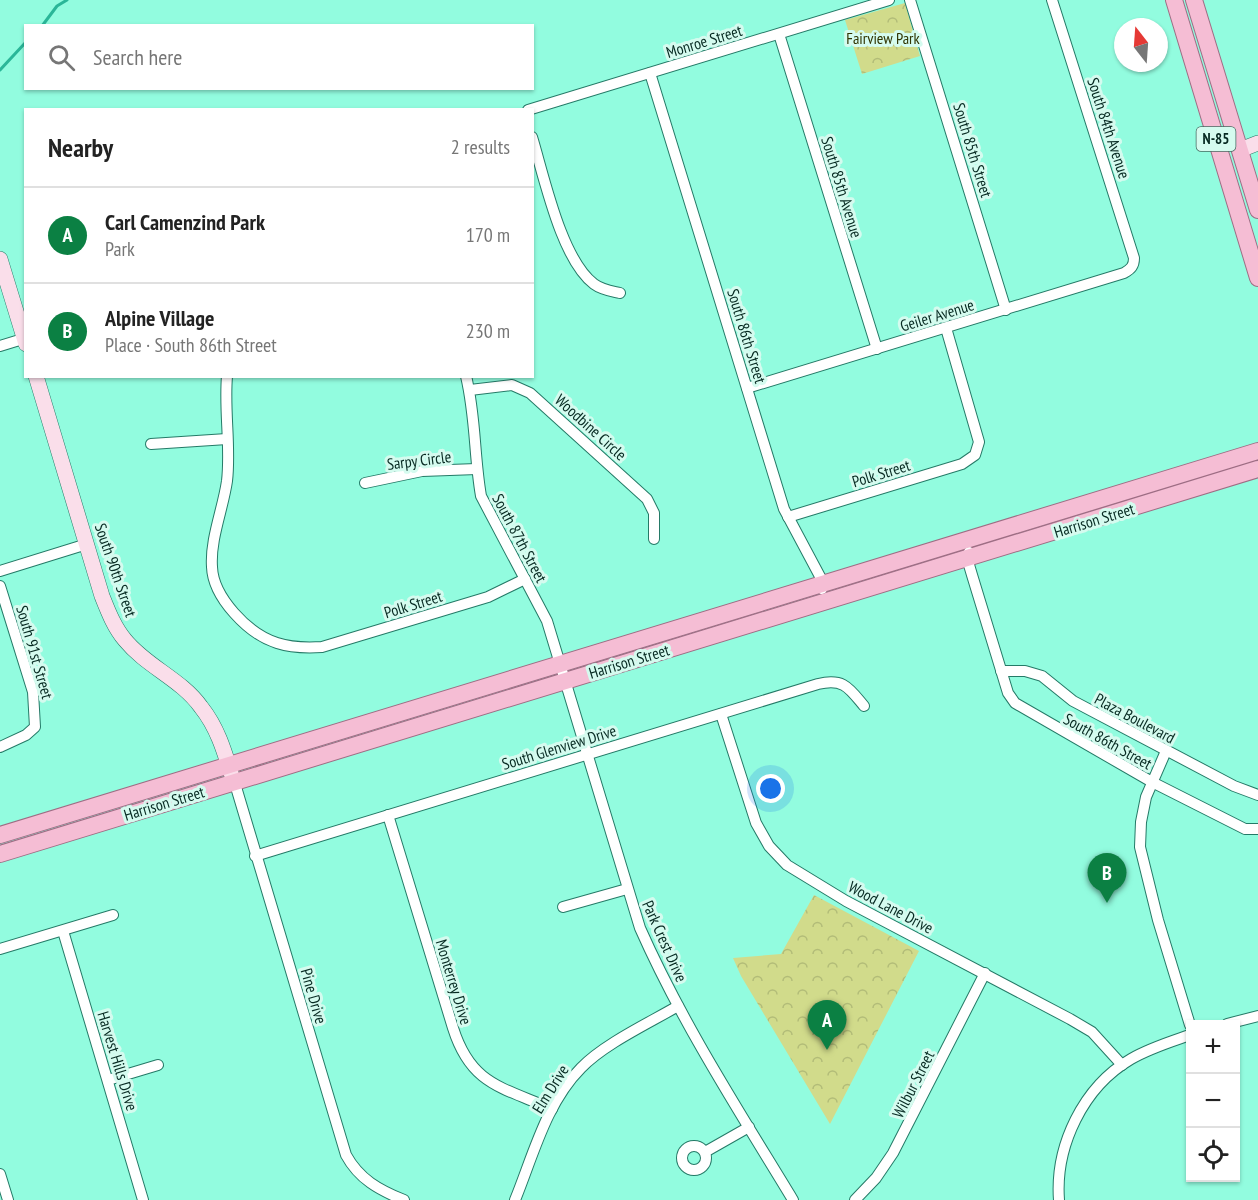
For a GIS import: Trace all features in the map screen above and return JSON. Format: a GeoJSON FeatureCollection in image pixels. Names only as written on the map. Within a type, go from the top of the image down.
{"type":"FeatureCollection","features":[{"type":"Feature","properties":{"kind":"main road","name":"N-85"},"geometry":{"type":"LineString","coordinates":[[1174,0],[1258,278]]}},
{"type":"Feature","properties":{"kind":"main road","name":"N-85"},"geometry":{"type":"LineString","coordinates":[[1194,0],[1258,210]]}},
{"type":"Feature","properties":{"kind":"main road"},"geometry":{"type":"LineString","coordinates":[[1189,48],[1202,68],[1225,139],[1240,150]]}},
{"type":"Feature","properties":{"kind":"main road","name":"Harrison Street"},"geometry":{"type":"LineString","coordinates":[[0,835],[231,773],[563,672],[824,584],[1258,451]]}},
{"type":"Feature","properties":{"kind":"main road","name":"Harrison Street"},"geometry":{"type":"LineString","coordinates":[[563,672],[819,603],[1258,469]]}},
{"type":"Feature","properties":{"kind":"main road","name":"Harrison Street"},"geometry":{"type":"LineString","coordinates":[[0,854],[231,773]]}},
{"type":"Feature","properties":{"kind":"street","name":"Monroe Street"},"geometry":{"type":"LineString","coordinates":[[534,108],[889,0]]}},
{"type":"Feature","properties":{"kind":"street","name":"South 85th Street"},"geometry":{"type":"LineString","coordinates":[[910,0],[1006,310]]}},
{"type":"Feature","properties":{"kind":"street","name":"South 84th Avenue"},"geometry":{"type":"LineString","coordinates":[[1052,0],[1134,258],[1133,266]]}},
{"type":"Feature","properties":{"kind":"street","name":"South 85th Avenue"},"geometry":{"type":"LineString","coordinates":[[779,33],[877,349]]}},
{"type":"Feature","properties":{"kind":"street","name":"South 86th Street"},"geometry":{"type":"LineString","coordinates":[[650,73],[789,517],[824,584]]}},
{"type":"Feature","properties":{"kind":"street"},"geometry":{"type":"LineString","coordinates":[[534,142],[560,227],[574,259],[593,284],[604,290],[620,293]]}},
{"type":"Feature","properties":{"kind":"street"},"geometry":{"type":"LineString","coordinates":[[1240,150],[1258,143]]}},
{"type":"Feature","properties":{"kind":"street"},"geometry":{"type":"LineString","coordinates":[[0,259],[24,337]]}},
{"type":"Feature","properties":{"kind":"street","name":"Geiler Avenue"},"geometry":{"type":"LineString","coordinates":[[747,388],[1124,273],[1133,266]]}},
{"type":"Feature","properties":{"kind":"street","name":"Polk Street"},"geometry":{"type":"LineString","coordinates":[[789,517],[962,464],[971,459],[979,442],[946,328]]}},
{"type":"Feature","properties":{"kind":"street"},"geometry":{"type":"LineString","coordinates":[[0,346],[24,340]]}},
{"type":"Feature","properties":{"kind":"street","name":"South 90th Street"},"geometry":{"type":"LineString","coordinates":[[37,378],[102,596],[117,630],[137,652],[176,681],[201,705],[217,732],[231,773]]}},
{"type":"Feature","properties":{"kind":"street","name":"Polk Street"},"geometry":{"type":"LineString","coordinates":[[227,378],[227,482],[212,556],[215,583],[224,601],[252,629],[288,647],[322,647],[488,597],[525,579]]}},
{"type":"Feature","properties":{"kind":"street","name":"South 87th Street"},"geometry":{"type":"LineString","coordinates":[[467,378],[475,420],[477,469],[483,504],[547,621],[563,672]]}},
{"type":"Feature","properties":{"kind":"street","name":"Woodbine Circle"},"geometry":{"type":"LineString","coordinates":[[470,390],[512,385],[531,393],[647,499],[654,513],[654,538]]}},
{"type":"Feature","properties":{"kind":"street"},"geometry":{"type":"LineString","coordinates":[[151,444],[227,439]]}},
{"type":"Feature","properties":{"kind":"street","name":"Sarpy Circle"},"geometry":{"type":"LineString","coordinates":[[365,483],[422,471],[477,469]]}},
{"type":"Feature","properties":{"kind":"street"},"geometry":{"type":"LineString","coordinates":[[967,558],[973,538]]}},
{"type":"Feature","properties":{"kind":"street"},"geometry":{"type":"LineString","coordinates":[[0,571],[87,544]]}},
{"type":"Feature","properties":{"kind":"street","name":"South 86th Street"},"geometry":{"type":"LineString","coordinates":[[967,558],[1008,693],[1019,707],[1152,783],[1146,797],[1141,822],[1140,848],[1158,920],[1189,1020]]}},
{"type":"Feature","properties":{"kind":"street"},"geometry":{"type":"LineString","coordinates":[[819,603],[824,584]]}},
{"type":"Feature","properties":{"kind":"street","name":"South 91st Street"},"geometry":{"type":"LineString","coordinates":[[0,585],[33,692],[36,710],[35,727],[26,735],[0,747]]}},
{"type":"Feature","properties":{"kind":"street","name":"Plaza Boulevard"},"geometry":{"type":"LineString","coordinates":[[1001,671],[1025,670],[1037,674],[1073,701],[1234,786],[1258,795]]}},
{"type":"Feature","properties":{"kind":"street","name":"Park Crest Drive"},"geometry":{"type":"LineString","coordinates":[[563,672],[627,889],[656,965],[793,1200]]}},
{"type":"Feature","properties":{"kind":"street","name":"South Glenview Drive"},"geometry":{"type":"LineString","coordinates":[[255,855],[818,684],[829,682],[845,684],[864,706]]}},
{"type":"Feature","properties":{"kind":"street","name":"Wood Lane Drive"},"geometry":{"type":"LineString","coordinates":[[722,714],[756,823],[781,861],[800,875],[846,901],[1092,1032],[1122,1065]]}},
{"type":"Feature","properties":{"kind":"street"},"geometry":{"type":"LineString","coordinates":[[1166,751],[1152,783],[1245,829],[1258,829]]}},
{"type":"Feature","properties":{"kind":"street","name":"Pine Drive"},"geometry":{"type":"LineString","coordinates":[[231,773],[346,1155],[365,1180],[404,1200]]}},
{"type":"Feature","properties":{"kind":"street","name":"Monterrey Drive"},"geometry":{"type":"LineString","coordinates":[[388,815],[463,1055],[477,1073],[487,1080],[552,1109]]}},
{"type":"Feature","properties":{"kind":"street"},"geometry":{"type":"LineString","coordinates":[[563,907],[627,889]]}},
{"type":"Feature","properties":{"kind":"street"},"geometry":{"type":"LineString","coordinates":[[0,949],[113,915]]}},
{"type":"Feature","properties":{"kind":"street","name":"Harvest Hills Drive"},"geometry":{"type":"LineString","coordinates":[[63,931],[143,1200]]}},
{"type":"Feature","properties":{"kind":"street","name":"Wilbur Street"},"geometry":{"type":"LineString","coordinates":[[855,1200],[876,1178],[898,1145],[985,973]]}},
{"type":"Feature","properties":{"kind":"street","name":"Elm Drive"},"geometry":{"type":"LineString","coordinates":[[515,1200],[552,1109],[572,1079],[588,1061],[678,1006]]}},
{"type":"Feature","properties":{"kind":"street"},"geometry":{"type":"LineString","coordinates":[[1240,1021],[1258,1016]]}},
{"type":"Feature","properties":{"kind":"street"},"geometry":{"type":"LineString","coordinates":[[1059,1200],[1062,1156],[1075,1120],[1096,1088],[1122,1065],[1149,1050],[1186,1037]]}},
{"type":"Feature","properties":{"kind":"street"},"geometry":{"type":"LineString","coordinates":[[108,1080],[158,1065]]}},
{"type":"Feature","properties":{"kind":"street"},"geometry":{"type":"LineString","coordinates":[[705,1152],[749,1127]]}},
{"type":"Feature","properties":{"kind":"street"},"geometry":{"type":"LineString","coordinates":[[0,1174],[8,1200]]}},
{"type":"Feature","properties":{"kind":"green space","name":"Fairview Park"},"geometry":{"type":"Polygon","coordinates":[[[905,3],[920,56],[862,74],[845,20],[905,3]]]}},
{"type":"Feature","properties":{"kind":"green space"},"geometry":{"type":"Polygon","coordinates":[[[814,895],[919,951],[830,1124],[741,976],[733,958],[781,954],[814,895]]]}},
{"type":"Feature","properties":{"kind":"waterway"},"geometry":{"type":"LineString","coordinates":[[44,24],[57,6],[67,0]]}},
{"type":"Feature","properties":{"kind":"waterway"},"geometry":{"type":"LineString","coordinates":[[0,70],[24,44]]}},
{"type":"Feature","properties":{"kind":"place","name":"Alpine Village"},"geometry":{"type":"Point","coordinates":[1107,903]}},
{"type":"Feature","properties":{"kind":"place","name":"Carl Camenzind Park"},"geometry":{"type":"Point","coordinates":[827,1050]}}]}
